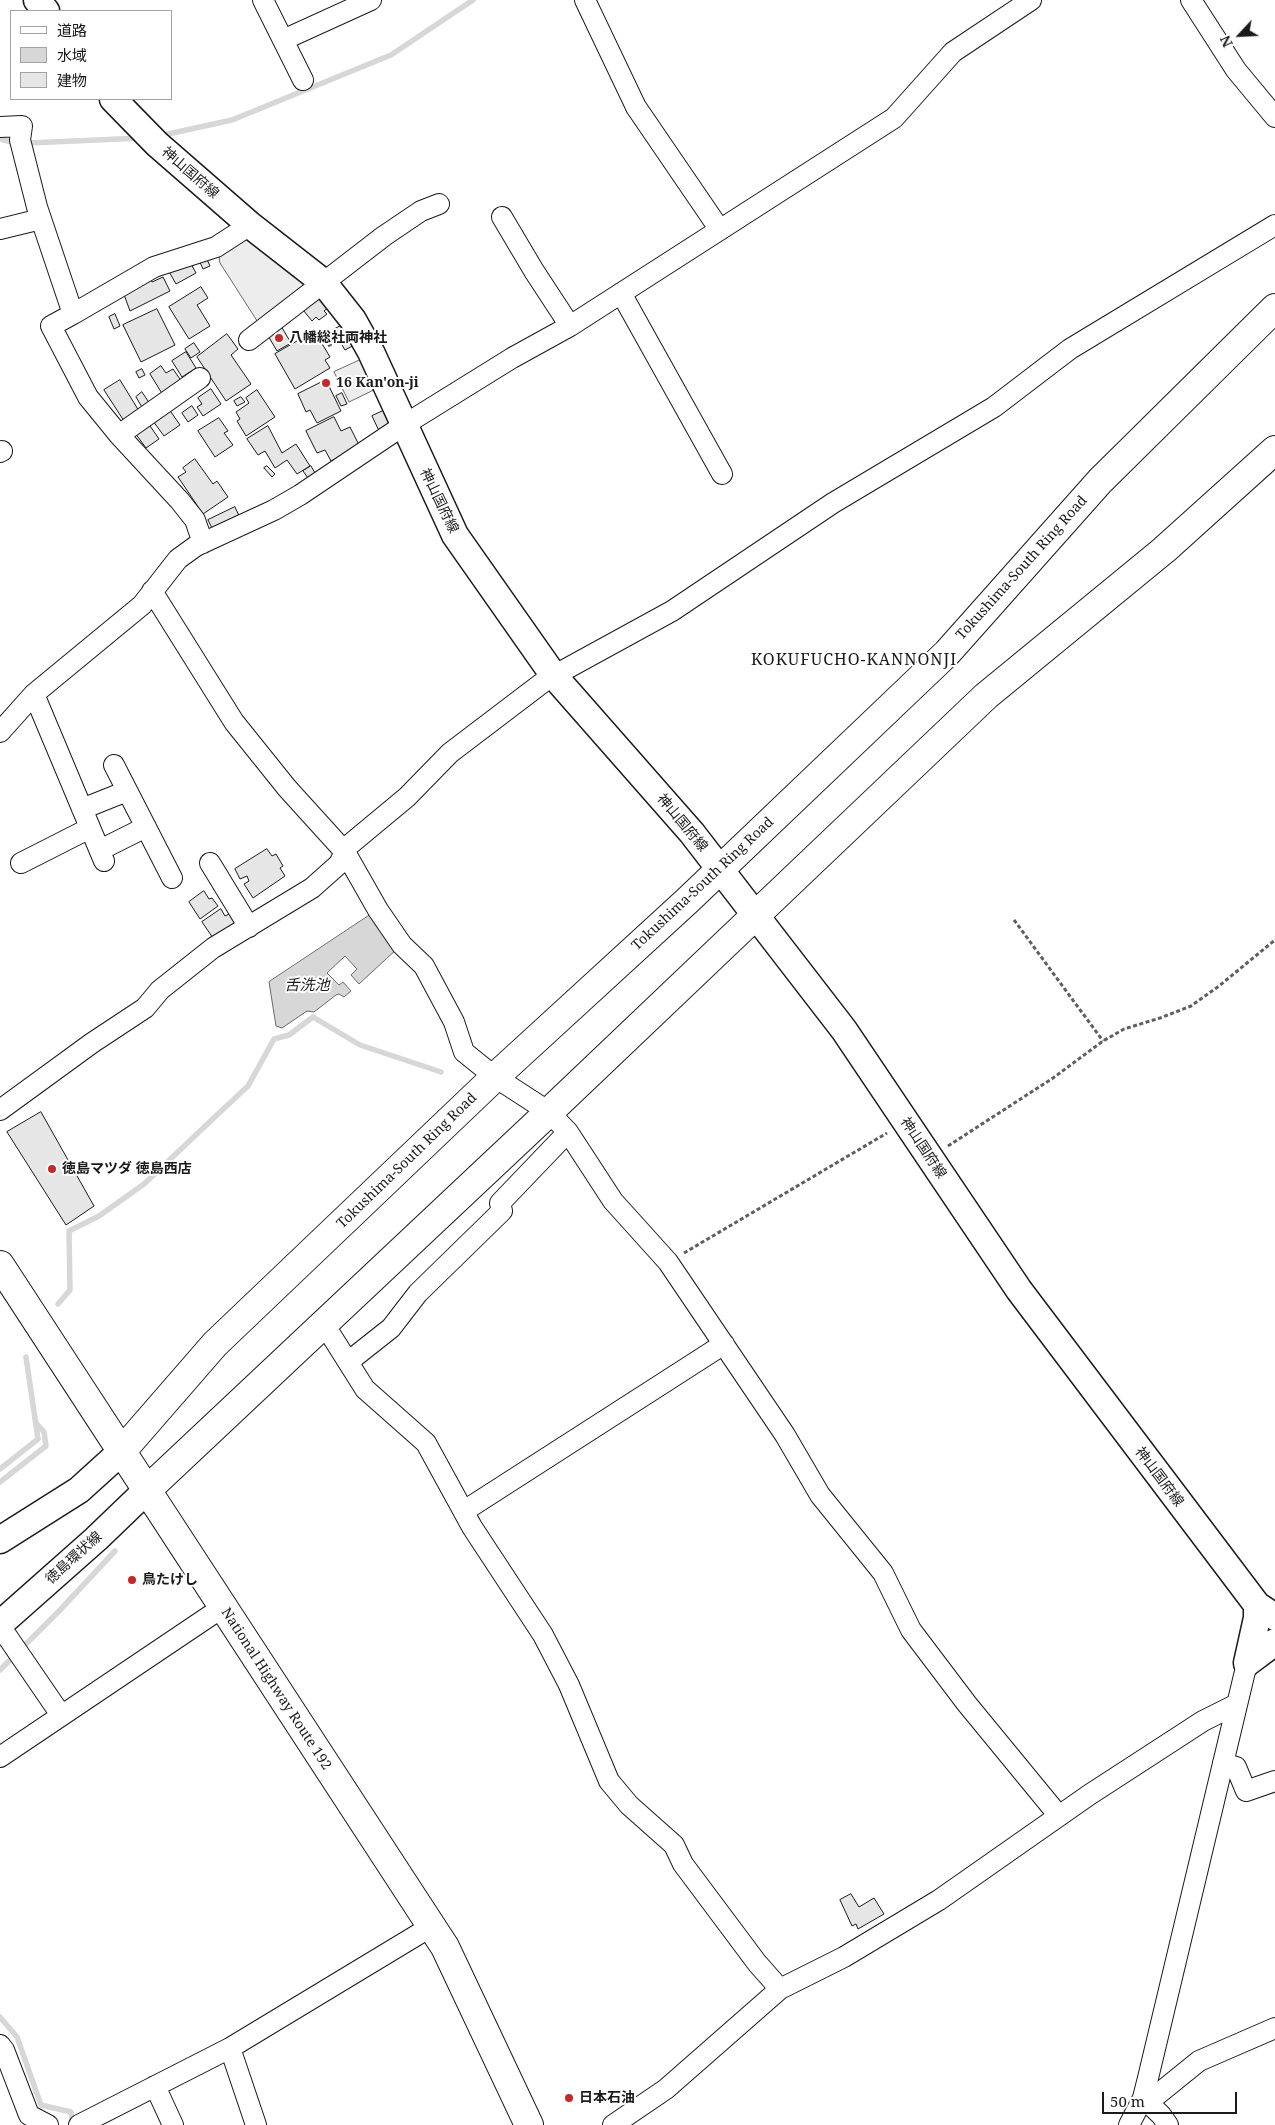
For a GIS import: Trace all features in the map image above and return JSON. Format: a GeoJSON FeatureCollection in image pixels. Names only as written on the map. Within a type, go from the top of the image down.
{"type":"FeatureCollection","features":[{"type":"Feature","properties":{"kind":"highway","name":"Tokushima-South Ring Road"},"geometry":{"type":"LineString","coordinates":[[122,1451],[215,1344],[947,653],[1100,480],[1275,308]]}},
{"type":"Feature","properties":{"kind":"highway"},"geometry":{"type":"LineString","coordinates":[[146,1491],[549,1112],[986,696],[1164,550],[1275,450]]}},
{"type":"Feature","properties":{"kind":"highway","name":"National Highway Route 192"},"geometry":{"type":"LineString","coordinates":[[0,1266],[445,1947],[529,2125]]}},
{"type":"Feature","properties":{"kind":"main road"},"geometry":{"type":"LineString","coordinates":[[37,0],[45,10]]}},
{"type":"Feature","properties":{"kind":"main road","name":"神山国府線"},"geometry":{"type":"LineString","coordinates":[[114,100],[150,138],[250,225],[323,282],[358,329],[371,352],[455,535],[554,676],[692,834],[844,1030],[1020,1290],[1266,1611]]}},
{"type":"Feature","properties":{"kind":"main road"},"geometry":{"type":"LineString","coordinates":[[0,1540],[79,1490],[122,1451]]}},
{"type":"Feature","properties":{"kind":"main road","name":"徳島環状線"},"geometry":{"type":"LineString","coordinates":[[0,1625],[96,1539],[146,1491]]}},
{"type":"Feature","properties":{"kind":"main road"},"geometry":{"type":"LineString","coordinates":[[1247,1663],[1257,1618],[1266,1611]]}},
{"type":"Feature","properties":{"kind":"main road"},"geometry":{"type":"LineString","coordinates":[[1247,1663],[1275,1642]]}},
{"type":"Feature","properties":{"kind":"street"},"geometry":{"type":"LineString","coordinates":[[264,0],[302,80]]}},
{"type":"Feature","properties":{"kind":"street"},"geometry":{"type":"LineString","coordinates":[[283,40],[371,0]]}},
{"type":"Feature","properties":{"kind":"street"},"geometry":{"type":"LineString","coordinates":[[585,0],[636,107],[720,230]]}},
{"type":"Feature","properties":{"kind":"street"},"geometry":{"type":"LineString","coordinates":[[0,732],[34,694],[142,605],[178,559],[196,546],[274,510],[300,495],[404,425],[512,358],[570,326],[894,118],[953,52],[1031,0]]}},
{"type":"Feature","properties":{"kind":"street"},"geometry":{"type":"LineString","coordinates":[[1192,0],[1236,70],[1275,117]]}},
{"type":"Feature","properties":{"kind":"street"},"geometry":{"type":"LineString","coordinates":[[0,127],[22,126],[20,140],[40,218],[73,314]]}},
{"type":"Feature","properties":{"kind":"street"},"geometry":{"type":"LineString","coordinates":[[249,340],[323,282],[420,211],[439,204]]}},
{"type":"Feature","properties":{"kind":"street"},"geometry":{"type":"LineString","coordinates":[[502,217],[570,326]]}},
{"type":"Feature","properties":{"kind":"street"},"geometry":{"type":"LineString","coordinates":[[0,229],[40,218]]}},
{"type":"Feature","properties":{"kind":"street"},"geometry":{"type":"LineString","coordinates":[[203,543],[194,520],[180,501],[88,397],[51,326],[154,267],[216,247],[250,225]]}},
{"type":"Feature","properties":{"kind":"street"},"geometry":{"type":"LineString","coordinates":[[0,1110],[92,1043],[145,1008],[160,990],[213,948],[312,888],[339,864],[348,846],[407,797],[450,753],[554,676],[672,611],[833,503],[994,407],[1070,349],[1275,225]]}},
{"type":"Feature","properties":{"kind":"street"},"geometry":{"type":"LineString","coordinates":[[621,293],[722,474]]}},
{"type":"Feature","properties":{"kind":"street"},"geometry":{"type":"LineString","coordinates":[[120,435],[200,378]]}},
{"type":"Feature","properties":{"kind":"street"},"geometry":{"type":"LineString","coordinates":[[152,591],[234,722],[287,788],[345,852],[402,945],[424,966],[454,1022],[464,1052],[495,1078],[549,1112],[568,1132],[613,1201],[668,1262],[785,1435],[820,1494],[883,1573],[911,1630],[1059,1816]]}},
{"type":"Feature","properties":{"kind":"street"},"geometry":{"type":"LineString","coordinates":[[34,694],[102,856],[146,827]]}},
{"type":"Feature","properties":{"kind":"street"},"geometry":{"type":"LineString","coordinates":[[114,765],[172,878]]}},
{"type":"Feature","properties":{"kind":"street"},"geometry":{"type":"LineString","coordinates":[[82,809],[127,791]]}},
{"type":"Feature","properties":{"kind":"street"},"geometry":{"type":"LineString","coordinates":[[21,863],[90,828]]}},
{"type":"Feature","properties":{"kind":"street"},"geometry":{"type":"LineString","coordinates":[[210,863],[249,927]]}},
{"type":"Feature","properties":{"kind":"street"},"geometry":{"type":"LineString","coordinates":[[348,1362],[391,1328],[418,1293],[502,1211],[500,1203],[568,1132]]}},
{"type":"Feature","properties":{"kind":"street"},"geometry":{"type":"LineString","coordinates":[[324,1324],[364,1389],[426,1443],[464,1511],[543,1635],[569,1685],[608,1781],[629,1805],[674,1845],[683,1864],[757,1963],[780,1989]]}},
{"type":"Feature","properties":{"kind":"street"},"geometry":{"type":"LineString","coordinates":[[464,1511],[724,1344]]}},
{"type":"Feature","properties":{"kind":"street"},"geometry":{"type":"LineString","coordinates":[[0,1757],[223,1607]]}},
{"type":"Feature","properties":{"kind":"street"},"geometry":{"type":"LineString","coordinates":[[0,1625],[61,1715]]}},
{"type":"Feature","properties":{"kind":"street"},"geometry":{"type":"LineString","coordinates":[[1129,2125],[1143,2098],[1247,1663]]}},
{"type":"Feature","properties":{"kind":"street"},"geometry":{"type":"LineString","coordinates":[[614,2125],[666,2088],[780,1989],[844,1958],[939,1900],[1059,1816],[1203,1722],[1236,1705]]}},
{"type":"Feature","properties":{"kind":"street"},"geometry":{"type":"LineString","coordinates":[[1223,1763],[1236,1767],[1246,1791],[1275,1781]]}},
{"type":"Feature","properties":{"kind":"street"},"geometry":{"type":"LineString","coordinates":[[81,2124],[230,2048],[432,1926]]}},
{"type":"Feature","properties":{"kind":"street"},"geometry":{"type":"LineString","coordinates":[[1143,2098],[1158,2095],[1199,2061],[1275,2028]]}},
{"type":"Feature","properties":{"kind":"street"},"geometry":{"type":"LineString","coordinates":[[0,2045],[4,2050],[28,2115],[48,2125]]}},
{"type":"Feature","properties":{"kind":"street"},"geometry":{"type":"LineString","coordinates":[[230,2048],[256,2125]]}},
{"type":"Feature","properties":{"kind":"street"},"geometry":{"type":"LineString","coordinates":[[155,2086],[173,2125]]}},
{"type":"Feature","properties":{"kind":"street"},"geometry":{"type":"LineString","coordinates":[[1143,2098],[1161,2115],[1168,2125]]}},
{"type":"Feature","properties":{"kind":"path"},"geometry":{"type":"LineString","coordinates":[[1014,920],[1103,1041]]}},
{"type":"Feature","properties":{"kind":"path"},"geometry":{"type":"LineString","coordinates":[[930,1157],[1053,1078],[1103,1041],[1124,1029],[1191,1006],[1219,986],[1275,940]]}},
{"type":"Feature","properties":{"kind":"path"},"geometry":{"type":"LineString","coordinates":[[668,1262],[906,1122]]}},
{"type":"Feature","properties":{"kind":"shaded area"},"geometry":{"type":"Polygon","coordinates":[[[251,229],[317,283],[261,327],[220,263],[218,251],[251,229]]]}},
{"type":"Feature","properties":{"kind":"shaded area"},"geometry":{"type":"Polygon","coordinates":[[[369,356],[382,386],[349,402],[334,372],[369,356]]]}},
{"type":"Feature","properties":{"kind":"water","name":"舌洗池"},"geometry":{"type":"Polygon","coordinates":[[[373,913],[398,948],[359,984],[351,975],[357,969],[345,956],[327,973],[339,985],[343,982],[351,991],[344,997],[339,994],[336,995],[314,1012],[307,1011],[282,1028],[276,1026],[269,982],[373,913]]]}},
{"type":"Feature","properties":{"kind":"building"},"geometry":{"type":"Polygon","coordinates":[[[205,255],[210,266],[203,269],[198,258],[205,255]]]}},
{"type":"Feature","properties":{"kind":"building"},"geometry":{"type":"Polygon","coordinates":[[[190,262],[196,273],[176,284],[167,268],[190,262]]]}},
{"type":"Feature","properties":{"kind":"building"},"geometry":{"type":"Polygon","coordinates":[[[149,275],[152,282],[163,277],[170,291],[130,311],[122,289],[149,275]]]}},
{"type":"Feature","properties":{"kind":"building"},"geometry":{"type":"Polygon","coordinates":[[[201,287],[208,298],[197,305],[210,326],[189,339],[169,307],[201,287]]]}},
{"type":"Feature","properties":{"kind":"building"},"geometry":{"type":"Polygon","coordinates":[[[317,291],[329,307],[324,311],[327,314],[319,320],[316,317],[312,321],[299,305],[317,291]]]}},
{"type":"Feature","properties":{"kind":"building"},"geometry":{"type":"Polygon","coordinates":[[[157,309],[175,345],[141,362],[123,325],[157,309]]]}},
{"type":"Feature","properties":{"kind":"building"},"geometry":{"type":"Polygon","coordinates":[[[115,314],[120,326],[114,329],[109,317],[115,314]]]}},
{"type":"Feature","properties":{"kind":"building"},"geometry":{"type":"Polygon","coordinates":[[[348,322],[360,342],[345,350],[333,330],[348,322]]]}},
{"type":"Feature","properties":{"kind":"building","name":"八幡総社両神社"},"geometry":{"type":"Polygon","coordinates":[[[281,326],[291,343],[277,351],[267,334],[281,326]]]}},
{"type":"Feature","properties":{"kind":"building"},"geometry":{"type":"Polygon","coordinates":[[[227,334],[238,349],[231,355],[251,384],[226,401],[197,357],[227,334]]]}},
{"type":"Feature","properties":{"kind":"building"},"geometry":{"type":"Polygon","coordinates":[[[310,334],[313,340],[318,337],[330,357],[325,360],[330,368],[295,389],[275,354],[310,334]]]}},
{"type":"Feature","properties":{"kind":"building"},"geometry":{"type":"Polygon","coordinates":[[[194,343],[200,352],[191,358],[185,349],[194,343]]]}},
{"type":"Feature","properties":{"kind":"building"},"geometry":{"type":"Polygon","coordinates":[[[186,352],[196,368],[182,377],[172,361],[186,352]]]}},
{"type":"Feature","properties":{"kind":"building"},"geometry":{"type":"Polygon","coordinates":[[[161,366],[166,373],[173,369],[182,382],[163,395],[150,374],[161,366]]]}},
{"type":"Feature","properties":{"kind":"building"},"geometry":{"type":"Polygon","coordinates":[[[142,369],[145,375],[139,378],[136,372],[142,369]]]}},
{"type":"Feature","properties":{"kind":"building"},"geometry":{"type":"Polygon","coordinates":[[[120,380],[139,411],[124,421],[104,390],[120,380]]]}},
{"type":"Feature","properties":{"kind":"building"},"geometry":{"type":"Polygon","coordinates":[[[326,380],[341,411],[317,423],[310,410],[306,412],[298,394],[326,380]]]}},
{"type":"Feature","properties":{"kind":"building"},"geometry":{"type":"Polygon","coordinates":[[[211,389],[221,404],[203,416],[197,407],[202,404],[198,398],[211,389]]]}},
{"type":"Feature","properties":{"kind":"building"},"geometry":{"type":"Polygon","coordinates":[[[257,390],[275,417],[246,436],[237,421],[240,419],[236,412],[249,403],[246,398],[257,390]]]}},
{"type":"Feature","properties":{"kind":"building"},"geometry":{"type":"Polygon","coordinates":[[[142,392],[150,404],[143,409],[136,397],[142,392]]]}},
{"type":"Feature","properties":{"kind":"building"},"geometry":{"type":"Polygon","coordinates":[[[342,393],[347,404],[341,406],[336,396],[342,393]]]}},
{"type":"Feature","properties":{"kind":"building"},"geometry":{"type":"Polygon","coordinates":[[[241,397],[245,402],[237,406],[234,401],[241,397]]]}},
{"type":"Feature","properties":{"kind":"building"},"geometry":{"type":"Polygon","coordinates":[[[192,406],[198,415],[188,422],[182,413],[192,406]]]}},
{"type":"Feature","properties":{"kind":"building"},"geometry":{"type":"Polygon","coordinates":[[[169,409],[180,425],[164,436],[153,421],[169,409]]]}},
{"type":"Feature","properties":{"kind":"building"},"geometry":{"type":"Polygon","coordinates":[[[383,411],[391,427],[380,433],[372,416],[383,411]]]}},
{"type":"Feature","properties":{"kind":"building"},"geometry":{"type":"Polygon","coordinates":[[[334,417],[341,431],[350,427],[360,447],[331,461],[325,450],[317,453],[306,431],[334,417]]]}},
{"type":"Feature","properties":{"kind":"building"},"geometry":{"type":"Polygon","coordinates":[[[219,418],[228,431],[224,433],[233,445],[215,457],[198,431],[219,418]]]}},
{"type":"Feature","properties":{"kind":"building"},"geometry":{"type":"Polygon","coordinates":[[[148,423],[159,439],[146,448],[135,433],[148,423]]]}},
{"type":"Feature","properties":{"kind":"building"},"geometry":{"type":"Polygon","coordinates":[[[268,426],[282,453],[296,444],[310,466],[297,474],[287,460],[275,468],[265,451],[258,455],[247,439],[268,426]]]}},
{"type":"Feature","properties":{"kind":"building"},"geometry":{"type":"Polygon","coordinates":[[[195,459],[213,484],[217,481],[228,497],[203,514],[178,477],[186,472],[183,468],[195,459]]]}},
{"type":"Feature","properties":{"kind":"building"},"geometry":{"type":"Polygon","coordinates":[[[267,466],[275,474],[272,477],[264,468],[267,466]]]}},
{"type":"Feature","properties":{"kind":"building"},"geometry":{"type":"Polygon","coordinates":[[[311,466],[315,473],[308,478],[303,471],[311,466]]]}},
{"type":"Feature","properties":{"kind":"building"},"geometry":{"type":"Polygon","coordinates":[[[235,507],[240,518],[213,530],[208,520],[235,507]]]}},
{"type":"Feature","properties":{"kind":"building"},"geometry":{"type":"Polygon","coordinates":[[[267,849],[272,856],[276,854],[283,866],[280,868],[285,876],[253,898],[244,884],[249,881],[247,876],[240,879],[235,869],[267,849]]]}},
{"type":"Feature","properties":{"kind":"building"},"geometry":{"type":"Polygon","coordinates":[[[204,891],[209,899],[212,898],[218,906],[200,919],[189,902],[204,891]]]}},
{"type":"Feature","properties":{"kind":"building"},"geometry":{"type":"Polygon","coordinates":[[[221,909],[225,916],[229,914],[235,924],[213,938],[202,922],[221,909]]]}},
{"type":"Feature","properties":{"kind":"building","name":"徳島マツダ 徳島西店"},"geometry":{"type":"Polygon","coordinates":[[[41,1112],[94,1206],[66,1225],[7,1132],[41,1112]]]}},
{"type":"Feature","properties":{"kind":"building"},"geometry":{"type":"Polygon","coordinates":[[[851,1894],[859,1907],[874,1898],[884,1914],[858,1929],[856,1924],[852,1926],[840,1900],[851,1894]]]}},
{"type":"Feature","properties":{"kind":"waterway"},"geometry":{"type":"LineString","coordinates":[[159,136],[232,120],[391,55],[473,0]]}},
{"type":"Feature","properties":{"kind":"waterway"},"geometry":{"type":"LineString","coordinates":[[29,143],[142,138]]}},
{"type":"Feature","properties":{"kind":"waterway"},"geometry":{"type":"LineString","coordinates":[[0,139],[15,143]]}},
{"type":"Feature","properties":{"kind":"waterway"},"geometry":{"type":"LineString","coordinates":[[58,1304],[70,1290],[69,1231],[99,1216],[144,1184],[248,1086],[274,1039],[289,1035],[313,1017],[360,1045],[441,1072]]}},
{"type":"Feature","properties":{"kind":"waterway"},"geometry":{"type":"LineString","coordinates":[[0,1469],[38,1439],[26,1357]]}},
{"type":"Feature","properties":{"kind":"waterway"},"geometry":{"type":"LineString","coordinates":[[0,1482],[46,1446],[44,1432],[36,1423]]}},
{"type":"Feature","properties":{"kind":"waterway"},"geometry":{"type":"LineString","coordinates":[[0,1670],[115,1551]]}},
{"type":"Feature","properties":{"kind":"waterway"},"geometry":{"type":"LineString","coordinates":[[0,2017],[17,2037],[41,2105],[71,2112],[73,2125]]}},
{"type":"Feature","properties":{"kind":"place","name":"八幡総社両神社"},"geometry":{"type":"Point","coordinates":[279,338]}},
{"type":"Feature","properties":{"kind":"place","name":"16 Kan'on-ji"},"geometry":{"type":"Point","coordinates":[326,383]}},
{"type":"Feature","properties":{"kind":"place","name":"徳島マツダ 徳島西店"},"geometry":{"type":"Point","coordinates":[52,1169]}},
{"type":"Feature","properties":{"kind":"place","name":"鳥たけし"},"geometry":{"type":"Point","coordinates":[132,1580]}},
{"type":"Feature","properties":{"kind":"place","name":"日本石油"},"geometry":{"type":"Point","coordinates":[569,2098]}},
{"type":"Feature","properties":{"kind":"district","name":"KOKUFUCHO-KANNONJI"},"geometry":{"type":"Point","coordinates":[854,660]}}]}
